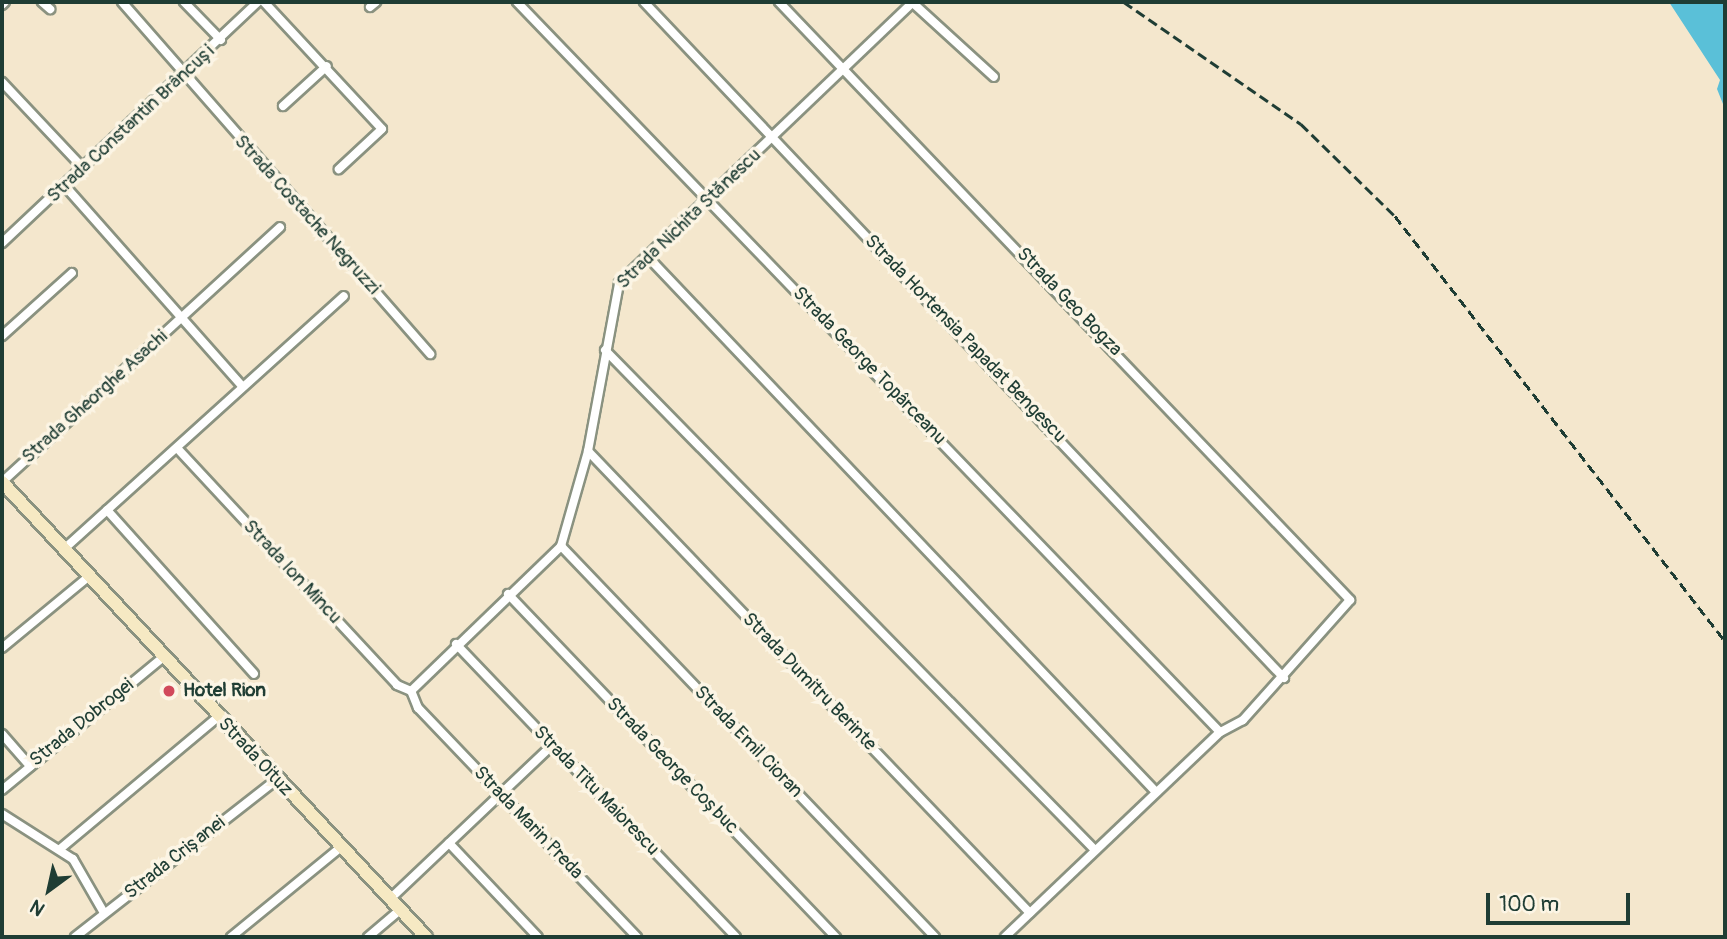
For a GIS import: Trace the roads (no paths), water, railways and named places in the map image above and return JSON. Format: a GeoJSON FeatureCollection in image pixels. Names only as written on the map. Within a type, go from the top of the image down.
{"type":"FeatureCollection","features":[{"type":"Feature","properties":{"kind":"main road","name":"Strada Oituz"},"geometry":{"type":"LineString","coordinates":[[2,482],[218,718],[426,937]]}},
{"type":"Feature","properties":{"kind":"street"},"geometry":{"type":"LineString","coordinates":[[42,2],[50,9]]}},
{"type":"Feature","properties":{"kind":"street"},"geometry":{"type":"LineString","coordinates":[[122,2],[188,73]]}},
{"type":"Feature","properties":{"kind":"street"},"geometry":{"type":"LineString","coordinates":[[184,2],[221,40]]}},
{"type":"Feature","properties":{"kind":"street","name":"Strada Constantin Brâncuși"},"geometry":{"type":"LineString","coordinates":[[2,241],[188,73],[258,2]]}},
{"type":"Feature","properties":{"kind":"street"},"geometry":{"type":"LineString","coordinates":[[264,2],[327,66],[382,130],[339,169]]}},
{"type":"Feature","properties":{"kind":"street","name":"Strada George Topârceanu"},"geometry":{"type":"LineString","coordinates":[[517,2],[1220,733]]}},
{"type":"Feature","properties":{"kind":"street","name":"Strada Hortensia Papadat Bengescu"},"geometry":{"type":"LineString","coordinates":[[644,2],[1284,678]]}},
{"type":"Feature","properties":{"kind":"street","name":"Strada Geo Bogza"},"geometry":{"type":"LineString","coordinates":[[779,2],[1348,592],[1349,607],[1284,678]]}},
{"type":"Feature","properties":{"kind":"street"},"geometry":{"type":"LineString","coordinates":[[913,3],[994,77]]}},
{"type":"Feature","properties":{"kind":"street","name":"Strada Nichita Stănescu"},"geometry":{"type":"LineString","coordinates":[[561,546],[589,452],[614,290],[913,3]]}},
{"type":"Feature","properties":{"kind":"street"},"geometry":{"type":"LineString","coordinates":[[283,106],[327,66]]}},
{"type":"Feature","properties":{"kind":"street","name":"Strada Costache Negruzzi"},"geometry":{"type":"LineString","coordinates":[[188,73],[200,95],[430,354]]}},
{"type":"Feature","properties":{"kind":"street"},"geometry":{"type":"LineString","coordinates":[[2,82],[83,168]]}},
{"type":"Feature","properties":{"kind":"street","name":"Strada Gheorghe Asachi"},"geometry":{"type":"LineString","coordinates":[[2,482],[182,318],[65,186]]}},
{"type":"Feature","properties":{"kind":"street"},"geometry":{"type":"LineString","coordinates":[[243,387],[182,318],[280,227]]}},
{"type":"Feature","properties":{"kind":"street"},"geometry":{"type":"LineString","coordinates":[[647,256],[1156,792]]}},
{"type":"Feature","properties":{"kind":"street"},"geometry":{"type":"LineString","coordinates":[[2,337],[72,272]]}},
{"type":"Feature","properties":{"kind":"street"},"geometry":{"type":"LineString","coordinates":[[64,549],[344,296]]}},
{"type":"Feature","properties":{"kind":"street"},"geometry":{"type":"LineString","coordinates":[[605,350],[1095,850]]}},
{"type":"Feature","properties":{"kind":"street","name":"Strada Ion Mincu"},"geometry":{"type":"LineString","coordinates":[[177,448],[397,685],[411,691]]}},
{"type":"Feature","properties":{"kind":"street","name":"Strada Dumitru Berinte"},"geometry":{"type":"LineString","coordinates":[[589,452],[1030,912]]}},
{"type":"Feature","properties":{"kind":"street"},"geometry":{"type":"LineString","coordinates":[[107,510],[254,674]]}},
{"type":"Feature","properties":{"kind":"street"},"geometry":{"type":"LineString","coordinates":[[411,691],[456,644],[561,546]]}},
{"type":"Feature","properties":{"kind":"street","name":"Strada Emil Cioran"},"geometry":{"type":"LineString","coordinates":[[561,546],[935,937]]}},
{"type":"Feature","properties":{"kind":"street"},"geometry":{"type":"LineString","coordinates":[[2,648],[88,576]]}},
{"type":"Feature","properties":{"kind":"street","name":"Strada George Coșbuc"},"geometry":{"type":"LineString","coordinates":[[508,594],[836,937]]}},
{"type":"Feature","properties":{"kind":"street","name":"Strada Titu Maiorescu"},"geometry":{"type":"LineString","coordinates":[[456,644],[736,937]]}},
{"type":"Feature","properties":{"kind":"street","name":"Strada Dobrogei"},"geometry":{"type":"LineString","coordinates":[[2,790],[162,657]]}},
{"type":"Feature","properties":{"kind":"street"},"geometry":{"type":"LineString","coordinates":[[1005,937],[1156,792],[1220,733],[1243,720],[1284,678]]}},
{"type":"Feature","properties":{"kind":"street","name":"Strada Marin Preda"},"geometry":{"type":"LineString","coordinates":[[411,691],[418,708],[637,937]]}},
{"type":"Feature","properties":{"kind":"street"},"geometry":{"type":"LineString","coordinates":[[60,849],[218,718]]}},
{"type":"Feature","properties":{"kind":"street"},"geometry":{"type":"LineString","coordinates":[[2,734],[30,766]]}},
{"type":"Feature","properties":{"kind":"street"},"geometry":{"type":"LineString","coordinates":[[390,900],[552,745]]}},
{"type":"Feature","properties":{"kind":"street","name":"Strada Crișanei"},"geometry":{"type":"LineString","coordinates":[[75,937],[276,780]]}},
{"type":"Feature","properties":{"kind":"street"},"geometry":{"type":"LineString","coordinates":[[2,814],[60,849],[86,876],[104,913]]}},
{"type":"Feature","properties":{"kind":"street"},"geometry":{"type":"LineString","coordinates":[[449,843],[538,937]]}},
{"type":"Feature","properties":{"kind":"street"},"geometry":{"type":"LineString","coordinates":[[231,937],[341,847]]}},
{"type":"Feature","properties":{"kind":"street"},"geometry":{"type":"LineString","coordinates":[[368,937],[400,910]]}},
{"type":"Feature","properties":{"kind":"water"},"geometry":{"type":"Polygon","coordinates":[[[1669,2],[1725,2],[1725,109],[1717,89],[1720,80],[1669,2]]]}},
{"type":"Feature","properties":{"kind":"railway"},"geometry":{"type":"LineString","coordinates":[[1124,2],[1301,124],[1395,216],[1725,641]]}},
{"type":"Feature","properties":{"kind":"place","name":"Hotel Rion"},"geometry":{"type":"Point","coordinates":[169,691]}}]}
